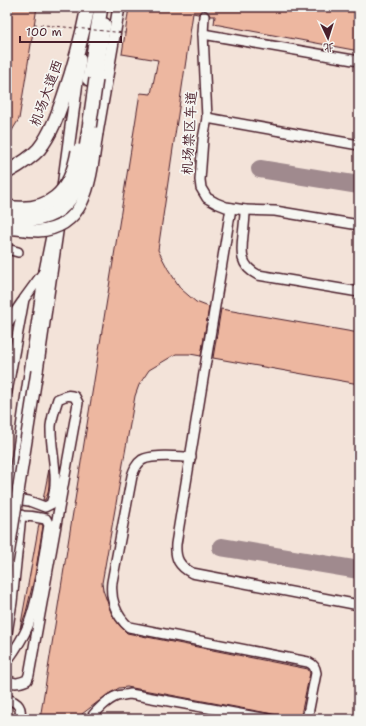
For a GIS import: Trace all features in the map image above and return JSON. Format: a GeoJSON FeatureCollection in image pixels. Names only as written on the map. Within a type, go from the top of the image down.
{"type":"FeatureCollection","features":[{"type":"Feature","properties":{"kind":"highway","name":"机场大道西"},"geometry":{"type":"LineString","coordinates":[[7,172],[30,157],[39,149],[48,136],[61,104],[84,28],[88,7]]}},
{"type":"Feature","properties":{"kind":"highway"},"geometry":{"type":"LineString","coordinates":[[7,219],[26,221],[43,218],[56,212],[77,190],[82,177],[96,38],[101,7]]}},
{"type":"Feature","properties":{"kind":"highway"},"geometry":{"type":"LineString","coordinates":[[7,207],[26,209],[49,203],[68,183],[73,174],[93,79]]}},
{"type":"Feature","properties":{"kind":"main road"},"geometry":{"type":"LineString","coordinates":[[93,79],[107,7]]}},
{"type":"Feature","properties":{"kind":"main road"},"geometry":{"type":"LineString","coordinates":[[7,228],[29,231],[52,229],[64,223],[72,216],[85,197],[90,176],[119,7]]}},
{"type":"Feature","properties":{"kind":"main road"},"geometry":{"type":"LineString","coordinates":[[7,562],[37,371],[84,28]]}},
{"type":"Feature","properties":{"kind":"street"},"geometry":{"type":"LineString","coordinates":[[83,7],[84,28]]}},
{"type":"Feature","properties":{"kind":"street","name":"机场禁区车道"},"geometry":{"type":"LineString","coordinates":[[204,16],[203,34],[207,118],[203,139],[200,180],[204,193],[212,201],[231,208],[275,211],[359,225]]}},
{"type":"Feature","properties":{"kind":"street"},"geometry":{"type":"LineString","coordinates":[[203,34],[359,61]]}},
{"type":"Feature","properties":{"kind":"street"},"geometry":{"type":"LineString","coordinates":[[207,118],[359,145]]}},
{"type":"Feature","properties":{"kind":"street"},"geometry":{"type":"LineString","coordinates":[[49,525],[46,519],[32,516],[21,515],[8,519],[44,271],[64,180]]}},
{"type":"Feature","properties":{"kind":"street"},"geometry":{"type":"LineString","coordinates":[[231,208],[176,544],[175,552],[178,562],[184,569],[192,573],[359,605]]}},
{"type":"Feature","properties":{"kind":"street"},"geometry":{"type":"LineString","coordinates":[[245,210],[241,253],[249,270],[258,276],[359,292]]}},
{"type":"Feature","properties":{"kind":"street"},"geometry":{"type":"LineString","coordinates":[[7,249],[18,252]]}},
{"type":"Feature","properties":{"kind":"street"},"geometry":{"type":"LineString","coordinates":[[7,324],[44,271]]}},
{"type":"Feature","properties":{"kind":"street"},"geometry":{"type":"LineString","coordinates":[[7,392],[24,299]]}},
{"type":"Feature","properties":{"kind":"street"},"geometry":{"type":"LineString","coordinates":[[7,661],[28,627],[36,601],[49,525],[51,504],[54,496],[55,481],[51,427],[54,410],[58,399],[66,395],[71,395],[76,397],[78,403],[29,675],[27,680],[17,683],[10,682],[7,679]]}},
{"type":"Feature","properties":{"kind":"street"},"geometry":{"type":"LineString","coordinates":[[191,457],[153,457],[143,460],[135,467],[112,582],[111,592],[119,616],[129,627],[313,664],[316,673],[306,719]]}},
{"type":"Feature","properties":{"kind":"street"},"geometry":{"type":"LineString","coordinates":[[10,498],[29,501],[45,507],[51,504]]}},
{"type":"Feature","properties":{"kind":"street"},"geometry":{"type":"LineString","coordinates":[[7,633],[12,602],[21,515]]}},
{"type":"Feature","properties":{"kind":"street"},"geometry":{"type":"LineString","coordinates":[[90,719],[98,710],[112,699],[117,696],[130,694],[268,719]]}},
{"type":"Feature","properties":{"kind":"street"},"geometry":{"type":"LineString","coordinates":[[7,699],[19,704],[21,712],[19,719]]}},
{"type":"Feature","properties":{"kind":"path"},"geometry":{"type":"LineString","coordinates":[[34,24],[125,33]]}},
{"type":"Feature","properties":{"kind":"shaded area"},"geometry":{"type":"Polygon","coordinates":[[[7,7],[359,7],[359,719],[7,719],[7,7]]]}},
{"type":"Feature","properties":{"kind":"building"},"geometry":{"type":"Polygon","coordinates":[[[7,7],[37,7],[19,119],[7,139],[7,7]]]}},
{"type":"Feature","properties":{"kind":"building"},"geometry":{"type":"Polygon","coordinates":[[[129,7],[359,7],[359,51],[214,24],[215,16],[210,16],[208,11],[201,11],[198,14],[193,13],[158,250],[181,289],[196,302],[209,307],[201,356],[176,354],[149,370],[139,385],[135,396],[102,583],[112,615],[127,633],[308,669],[310,673],[300,719],[127,687],[119,688],[107,695],[82,714],[79,719],[40,719],[140,93],[151,94],[158,60],[122,54],[129,7]]]}},
{"type":"Feature","properties":{"kind":"building"},"geometry":{"type":"Polygon","coordinates":[[[221,309],[359,333],[359,384],[213,358],[221,309]]]}},
{"type":"Feature","properties":{"kind":"building"},"geometry":{"type":"Polygon","coordinates":[[[49,469],[48,493],[45,500],[43,500],[49,469]]]}},
{"type":"Feature","properties":{"kind":"building"},"geometry":{"type":"Polygon","coordinates":[[[39,524],[42,524],[43,526],[35,575],[26,612],[20,629],[39,524]]]}},
{"type":"Feature","properties":{"kind":"taxiway"},"geometry":{"type":"LineString","coordinates":[[260,169],[359,185]]}},
{"type":"Feature","properties":{"kind":"taxiway"},"geometry":{"type":"LineString","coordinates":[[221,547],[359,570]]}},
{"type":"Feature","properties":{"kind":"tunnel"},"geometry":{"type":"LineString","coordinates":[[204,16],[206,7]]}}]}
